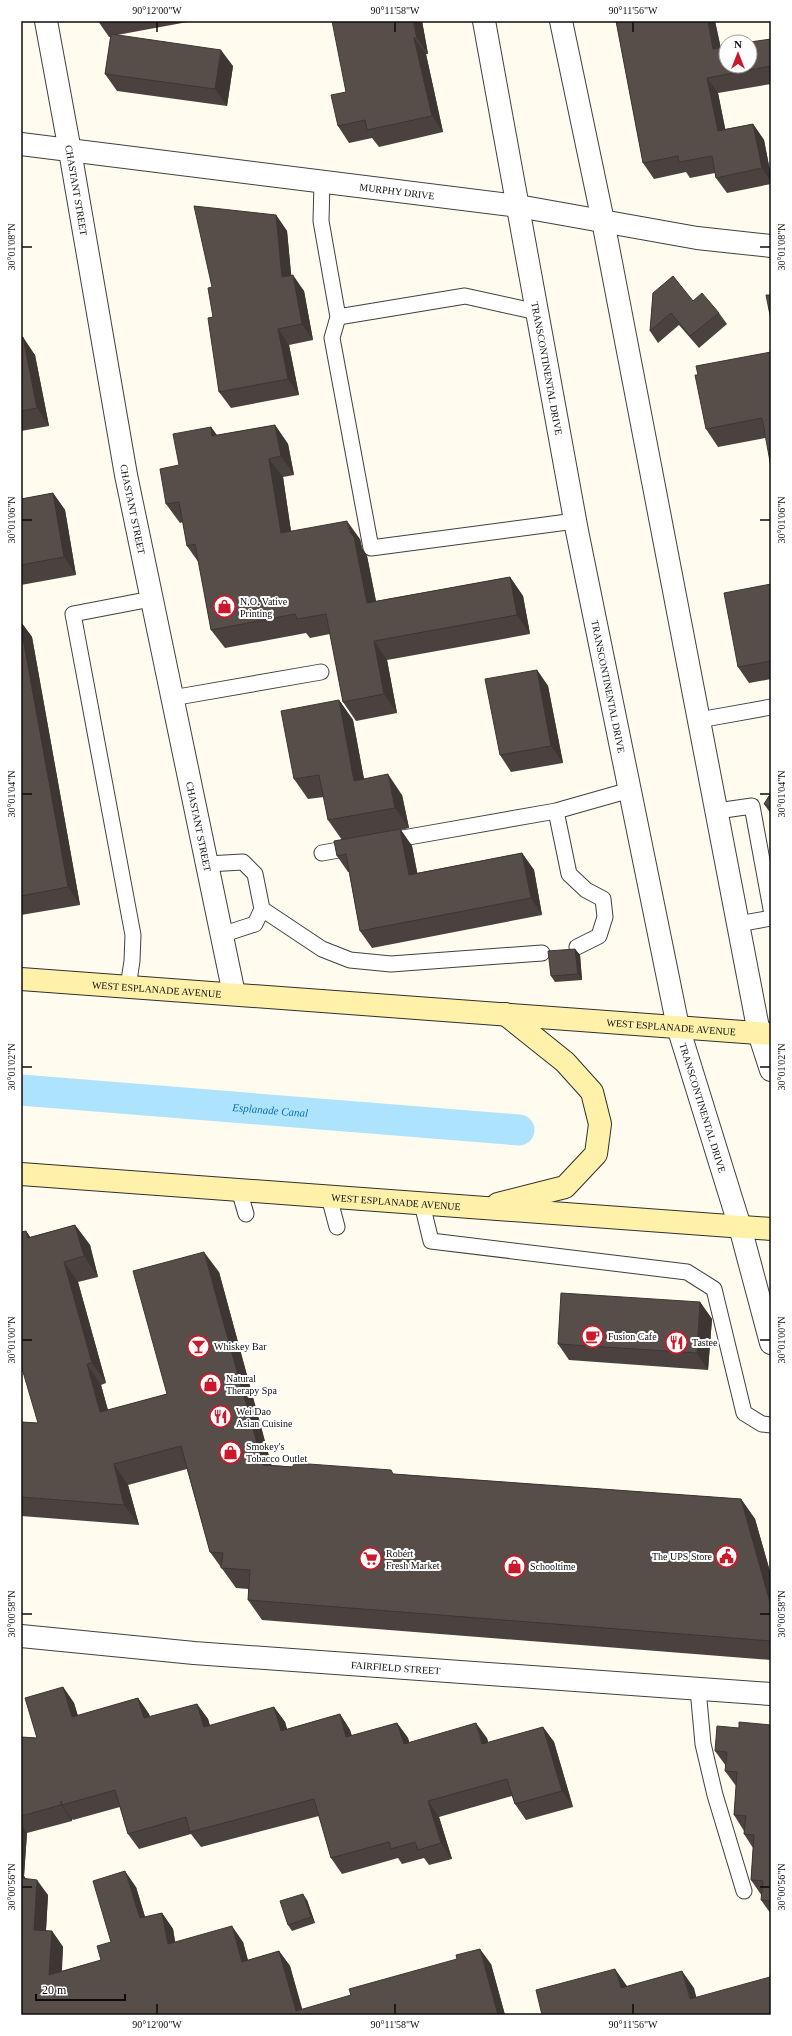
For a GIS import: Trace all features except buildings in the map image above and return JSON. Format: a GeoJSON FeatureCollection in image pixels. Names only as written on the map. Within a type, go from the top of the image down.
{"type":"FeatureCollection","features":[{"type":"Feature","properties":{"kind":"main road","name":"WEST ESPLANADE AVENUE"},"geometry":{"type":"LineString","coordinates":[[21,979],[765,1033]]}},
{"type":"Feature","properties":{"kind":"main road"},"geometry":{"type":"LineString","coordinates":[[479,1208],[565,1187],[596,1154],[600,1124],[592,1092],[565,1062],[505,1014]]}},
{"type":"Feature","properties":{"kind":"main road","name":"WEST ESPLANADE AVENUE"},"geometry":{"type":"LineString","coordinates":[[21,1174],[771,1229]]}},
{"type":"Feature","properties":{"kind":"street","name":"CHASTANT STREET"},"geometry":{"type":"LineString","coordinates":[[46,21],[126,475],[234,994]]}},
{"type":"Feature","properties":{"kind":"street","name":"TRANSCONTINENTAL DRIVE"},"geometry":{"type":"LineString","coordinates":[[484,21],[575,521],[678,1027],[740,1227],[771,1343]]}},
{"type":"Feature","properties":{"kind":"street"},"geometry":{"type":"LineString","coordinates":[[561,21],[603,221],[738,924],[765,1033],[771,1070]]}},
{"type":"Feature","properties":{"kind":"street","name":"MURPHY DRIVE"},"geometry":{"type":"LineString","coordinates":[[21,144],[518,206],[697,238],[771,246]]}},
{"type":"Feature","properties":{"kind":"street","name":"FAIRFIELD STREET"},"geometry":{"type":"LineString","coordinates":[[21,1636],[194,1653],[771,1694]]}},
{"type":"Feature","properties":{"kind":"lane"},"geometry":{"type":"LineString","coordinates":[[322,182],[321,221],[338,317],[332,338],[371,548],[575,521]]}},
{"type":"Feature","properties":{"kind":"lane"},"geometry":{"type":"LineString","coordinates":[[338,317],[465,296],[537,312]]}},
{"type":"Feature","properties":{"kind":"lane"},"geometry":{"type":"LineString","coordinates":[[128,987],[132,961],[132,935],[73,614],[151,599]]}},
{"type":"Feature","properties":{"kind":"lane"},"geometry":{"type":"LineString","coordinates":[[172,698],[321,672]]}},
{"type":"Feature","properties":{"kind":"lane"},"geometry":{"type":"LineString","coordinates":[[699,720],[771,707]]}},
{"type":"Feature","properties":{"kind":"lane"},"geometry":{"type":"LineString","coordinates":[[322,853],[556,811],[630,790]]}},
{"type":"Feature","properties":{"kind":"lane"},"geometry":{"type":"LineString","coordinates":[[716,811],[752,806],[771,909]]}},
{"type":"Feature","properties":{"kind":"lane"},"geometry":{"type":"LineString","coordinates":[[556,811],[569,874],[586,890],[603,899],[605,917],[599,936],[577,947]]}},
{"type":"Feature","properties":{"kind":"lane"},"geometry":{"type":"LineString","coordinates":[[207,864],[243,862],[255,874],[262,909],[255,924],[221,935]]}},
{"type":"Feature","properties":{"kind":"lane"},"geometry":{"type":"LineString","coordinates":[[262,909],[322,948],[350,960],[391,964],[542,953]]}},
{"type":"Feature","properties":{"kind":"lane"},"geometry":{"type":"LineString","coordinates":[[738,924],[771,918]]}},
{"type":"Feature","properties":{"kind":"lane"},"geometry":{"type":"LineString","coordinates":[[239,1190],[246,1214]]}},
{"type":"Feature","properties":{"kind":"lane"},"geometry":{"type":"LineString","coordinates":[[329,1197],[337,1227]]}},
{"type":"Feature","properties":{"kind":"lane"},"geometry":{"type":"LineString","coordinates":[[422,1204],[430,1241],[687,1272],[693,1275],[714,1289],[744,1413],[762,1424],[771,1425]]}},
{"type":"Feature","properties":{"kind":"lane"},"geometry":{"type":"LineString","coordinates":[[698,1689],[703,1744],[715,1795],[744,1891]]}},
{"type":"Feature","properties":{"kind":"waterway","name":"Esplanade Canal"},"geometry":{"type":"LineString","coordinates":[[21,1090],[519,1130]]}},
{"type":"Feature","properties":{"kind":"place","name":"N.O. Vative Printing"},"geometry":{"type":"Point","coordinates":[225,607]}},
{"type":"Feature","properties":{"kind":"place","name":"Fusion Cafe"},"geometry":{"type":"Point","coordinates":[593,1336]}},
{"type":"Feature","properties":{"kind":"place","name":"Tastee"},"geometry":{"type":"Point","coordinates":[676,1342]}},
{"type":"Feature","properties":{"kind":"place","name":"Whiskey Bar"},"geometry":{"type":"Point","coordinates":[198,1346]}},
{"type":"Feature","properties":{"kind":"place","name":"Natural Therapy Spa"},"geometry":{"type":"Point","coordinates":[210,1384]}},
{"type":"Feature","properties":{"kind":"place","name":"Wei Dao Asian Cuisine"},"geometry":{"type":"Point","coordinates":[220,1417]}},
{"type":"Feature","properties":{"kind":"place","name":"Smokey's Tobacco Outlet"},"geometry":{"type":"Point","coordinates":[231,1452]}},
{"type":"Feature","properties":{"kind":"place","name":"The UPS Store"},"geometry":{"type":"Point","coordinates":[727,1556]}},
{"type":"Feature","properties":{"kind":"place","name":"Robért Fresh Market"},"geometry":{"type":"Point","coordinates":[370,1559]}},
{"type":"Feature","properties":{"kind":"place","name":"Schooltime"},"geometry":{"type":"Point","coordinates":[514,1566]}}]}
